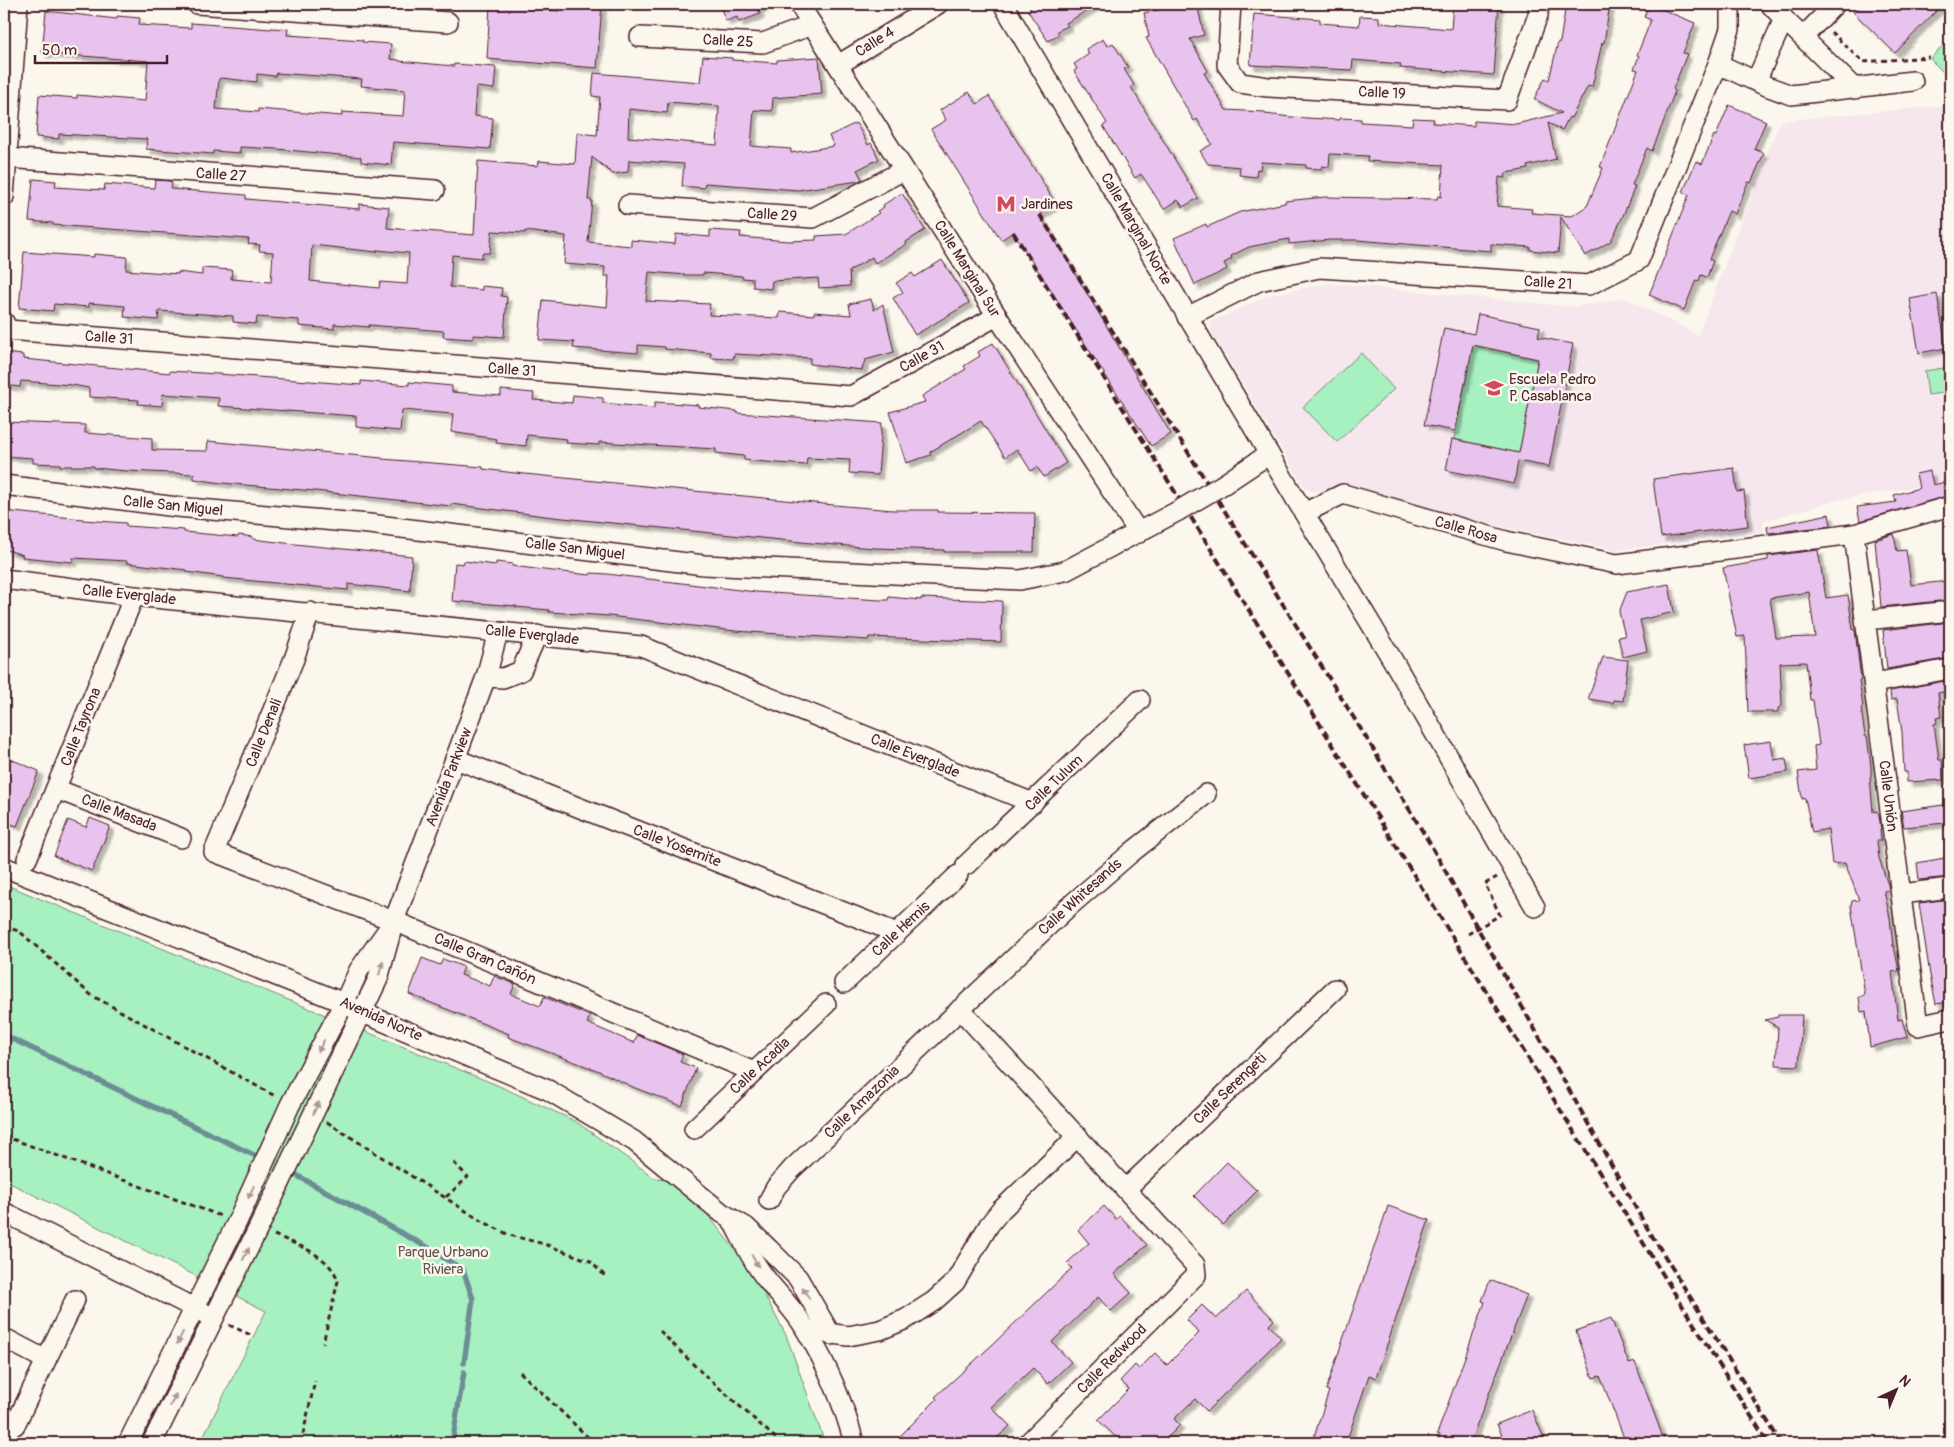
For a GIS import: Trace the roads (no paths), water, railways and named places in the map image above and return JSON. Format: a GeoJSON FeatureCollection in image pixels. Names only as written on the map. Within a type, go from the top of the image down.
{"type":"FeatureCollection","features":[{"type":"Feature","properties":{"kind":"street"},"geometry":{"type":"LineString","coordinates":[[4,197],[18,4]]}},
{"type":"Feature","properties":{"kind":"street"},"geometry":{"type":"LineString","coordinates":[[197,4],[448,22]]}},
{"type":"Feature","properties":{"kind":"street","name":"Calle Marginal Sur"},"geometry":{"type":"LineString","coordinates":[[799,4],[997,316],[1139,533]]}},
{"type":"Feature","properties":{"kind":"street","name":"Calle 4"},"geometry":{"type":"LineString","coordinates":[[838,65],[938,4]]}},
{"type":"Feature","properties":{"kind":"street","name":"Calle Marginal Norte"},"geometry":{"type":"LineString","coordinates":[[1003,4],[1269,454]]}},
{"type":"Feature","properties":{"kind":"street","name":"Calle 19"},"geometry":{"type":"LineString","coordinates":[[1231,4],[1227,65],[1240,83],[1268,87],[1507,100],[1538,15],[1540,4]]}},
{"type":"Feature","properties":{"kind":"street","name":"Calle 21"},"geometry":{"type":"LineString","coordinates":[[1187,318],[1259,281],[1319,268],[1589,286],[1639,260],[1718,64],[1730,29],[1730,4]]}},
{"type":"Feature","properties":{"kind":"street"},"geometry":{"type":"LineString","coordinates":[[1770,4],[1855,89]]}},
{"type":"Feature","properties":{"kind":"street"},"geometry":{"type":"LineString","coordinates":[[1803,37],[1836,4]]}},
{"type":"Feature","properties":{"kind":"street"},"geometry":{"type":"LineString","coordinates":[[1756,81],[1784,18]]}},
{"type":"Feature","properties":{"kind":"street","name":"Calle 25"},"geometry":{"type":"LineString","coordinates":[[640,37],[763,43],[812,25]]}},
{"type":"Feature","properties":{"kind":"street"},"geometry":{"type":"LineString","coordinates":[[1718,64],[1790,95],[1913,81]]}},
{"type":"Feature","properties":{"kind":"street","name":"Calle 27"},"geometry":{"type":"LineString","coordinates":[[7,158],[435,190]]}},
{"type":"Feature","properties":{"kind":"street","name":"Calle 29"},"geometry":{"type":"LineString","coordinates":[[628,205],[813,218],[904,170]]}},
{"type":"Feature","properties":{"kind":"street","name":"Calle 31"},"geometry":{"type":"LineString","coordinates":[[6,326],[851,396],[997,316]]}},
{"type":"Feature","properties":{"kind":"street"},"geometry":{"type":"LineString","coordinates":[[1139,533],[1224,484],[1269,454],[1395,664],[1535,906]]}},
{"type":"Feature","properties":{"kind":"street","name":"Calle San Miguel"},"geometry":{"type":"LineString","coordinates":[[4,484],[168,506],[369,524],[704,565],[1020,580],[1065,571],[1139,533]]}},
{"type":"Feature","properties":{"kind":"street","name":"Calle Rosa"},"geometry":{"type":"LineString","coordinates":[[1304,513],[1343,494],[1506,541],[1617,564],[1854,534]]}},
{"type":"Feature","properties":{"kind":"street"},"geometry":{"type":"LineString","coordinates":[[1854,534],[1950,506]]}},
{"type":"Feature","properties":{"kind":"street","name":"Calle Unión"},"geometry":{"type":"LineString","coordinates":[[1854,534],[1918,1026],[1950,1019]]}},
{"type":"Feature","properties":{"kind":"street","name":"Calle Everglade"},"geometry":{"type":"LineString","coordinates":[[4,579],[134,596],[641,646],[1033,803]]}},
{"type":"Feature","properties":{"kind":"street","name":"Calle Tayrona"},"geometry":{"type":"LineString","coordinates":[[27,859],[134,596]]}},
{"type":"Feature","properties":{"kind":"street","name":"Calle Denali"},"geometry":{"type":"LineString","coordinates":[[214,852],[294,659],[310,612]]}},
{"type":"Feature","properties":{"kind":"street"},"geometry":{"type":"LineString","coordinates":[[1866,620],[1941,612]]}},
{"type":"Feature","properties":{"kind":"street","name":"Avenida Parkview"},"geometry":{"type":"LineString","coordinates":[[152,1443],[258,1230],[378,978],[394,921],[486,677],[498,632]]}},
{"type":"Feature","properties":{"kind":"street"},"geometry":{"type":"LineString","coordinates":[[486,677],[502,678],[521,671],[537,635]]}},
{"type":"Feature","properties":{"kind":"street"},"geometry":{"type":"LineString","coordinates":[[1874,682],[1950,669]]}},
{"type":"Feature","properties":{"kind":"street","name":"Calle Tulum"},"geometry":{"type":"LineString","coordinates":[[962,870],[1140,700]]}},
{"type":"Feature","properties":{"kind":"street","name":"Calle Yosemite"},"geometry":{"type":"LineString","coordinates":[[456,760],[897,933]]}},
{"type":"Feature","properties":{"kind":"street","name":"Calle Masada"},"geometry":{"type":"LineString","coordinates":[[56,789],[182,838]]}},
{"type":"Feature","properties":{"kind":"street","name":"Calle Whitesands"},"geometry":{"type":"LineString","coordinates":[[960,1009],[1101,878],[1206,794]]}},
{"type":"Feature","properties":{"kind":"street","name":"Calle Gran Cañón"},"geometry":{"type":"LineString","coordinates":[[214,852],[394,921],[754,1072]]}},
{"type":"Feature","properties":{"kind":"street","name":"Avenida Norte"},"geometry":{"type":"LineString","coordinates":[[4,867],[344,1003],[362,1013],[548,1090],[634,1141],[722,1214],[746,1227],[798,1278],[831,1335]]}},
{"type":"Feature","properties":{"kind":"street","name":"Calle Hemis"},"geometry":{"type":"LineString","coordinates":[[844,983],[962,870]]}},
{"type":"Feature","properties":{"kind":"street"},"geometry":{"type":"LineString","coordinates":[[1901,894],[1950,888]]}},
{"type":"Feature","properties":{"kind":"street","name":"Avenida Parkview"},"geometry":{"type":"LineString","coordinates":[[128,1443],[237,1222],[290,1104],[344,1003],[359,970],[394,921]]}},
{"type":"Feature","properties":{"kind":"street","name":"Calle Serengeti"},"geometry":{"type":"LineString","coordinates":[[1126,1189],[1335,989]]}},
{"type":"Feature","properties":{"kind":"street","name":"Calle Acadia"},"geometry":{"type":"LineString","coordinates":[[694,1129],[826,1004]]}},
{"type":"Feature","properties":{"kind":"street"},"geometry":{"type":"LineString","coordinates":[[960,1009],[1126,1189]]}},
{"type":"Feature","properties":{"kind":"street","name":"Calle Amazonia"},"geometry":{"type":"LineString","coordinates":[[769,1200],[776,1187],[792,1169],[960,1009]]}},
{"type":"Feature","properties":{"kind":"street"},"geometry":{"type":"LineString","coordinates":[[806,1330],[848,1336],[880,1330],[906,1319],[934,1301],[955,1282],[989,1225],[1002,1210],[1078,1136]]}},
{"type":"Feature","properties":{"kind":"street","name":"Calle Redwood"},"geometry":{"type":"LineString","coordinates":[[1028,1443],[1196,1276],[1195,1265],[1126,1189]]}},
{"type":"Feature","properties":{"kind":"street"},"geometry":{"type":"LineString","coordinates":[[4,1212],[214,1318]]}},
{"type":"Feature","properties":{"kind":"street"},"geometry":{"type":"LineString","coordinates":[[731,1219],[758,1267],[794,1311],[806,1330],[827,1370],[854,1443]]}},
{"type":"Feature","properties":{"kind":"street"},"geometry":{"type":"LineString","coordinates":[[9,1435],[75,1300]]}},
{"type":"Feature","properties":{"kind":"street"},"geometry":{"type":"LineString","coordinates":[[4,1338],[46,1360]]}},
{"type":"Feature","properties":{"kind":"waterway"},"geometry":{"type":"LineString","coordinates":[[4,1035],[258,1157]]}},
{"type":"Feature","properties":{"kind":"waterway"},"geometry":{"type":"LineString","coordinates":[[296,1175],[427,1247],[463,1270],[473,1299],[464,1363]]}},
{"type":"Feature","properties":{"kind":"waterway"},"geometry":{"type":"LineString","coordinates":[[452,1443],[464,1372]]}},
{"type":"Feature","properties":{"kind":"railway"},"geometry":{"type":"LineString","coordinates":[[1040,215],[1367,739],[1429,842],[1646,1226],[1781,1443]]}},
{"type":"Feature","properties":{"kind":"railway"},"geometry":{"type":"LineString","coordinates":[[1013,232],[1768,1443]]}},
{"type":"Feature","properties":{"kind":"place","name":"Jardines"},"geometry":{"type":"Point","coordinates":[1006,204]}},
{"type":"Feature","properties":{"kind":"place","name":"Escuela Pedro P. Casablanca"},"geometry":{"type":"Point","coordinates":[1494,388]}},
{"type":"Feature","properties":{"kind":"park label","name":"Parque Urbano Riviera"},"geometry":{"type":"Point","coordinates":[443,1260]}}]}
